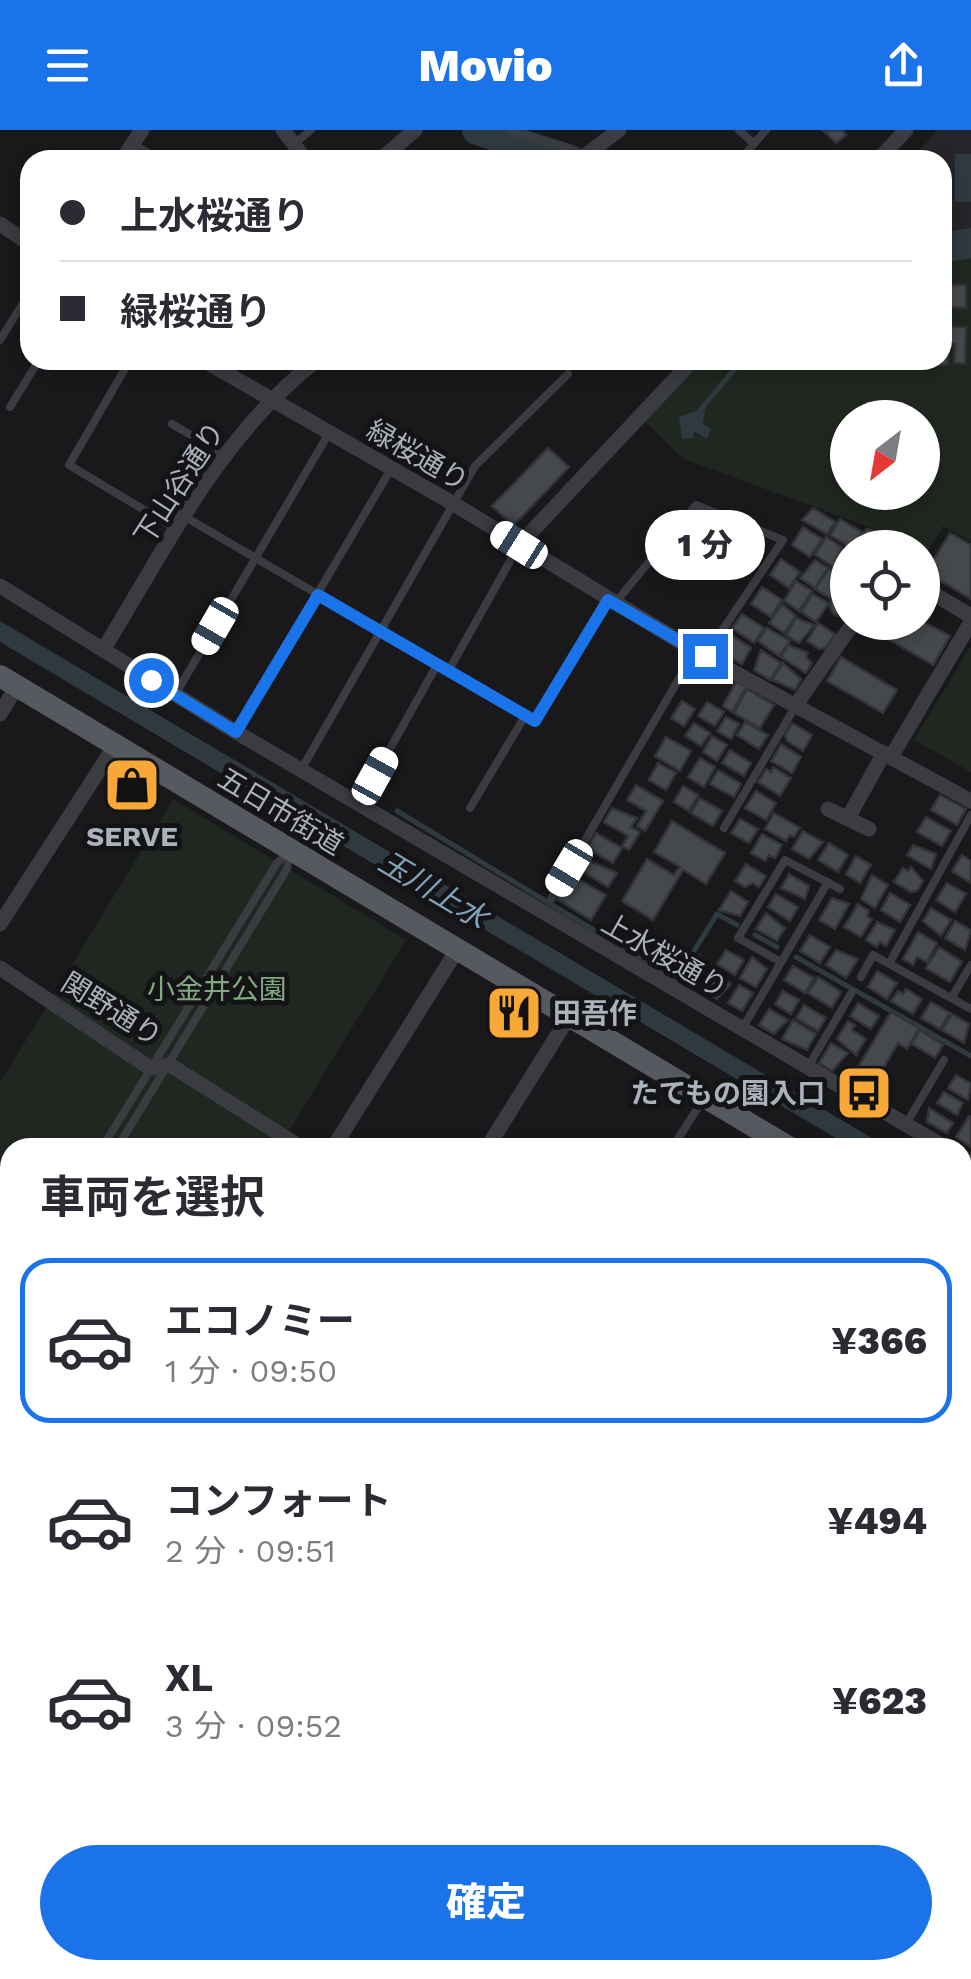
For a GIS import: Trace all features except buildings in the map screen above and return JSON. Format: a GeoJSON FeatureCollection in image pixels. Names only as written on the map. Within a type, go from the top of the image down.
{"type":"FeatureCollection","features":[{"type":"Feature","properties":{"kind":"main road","name":"五日市街道"},"geometry":{"type":"LineString","coordinates":[[8,681],[774,1138]]}},
{"type":"Feature","properties":{"kind":"street"},"geometry":{"type":"LineString","coordinates":[[283,130],[298,150]]}},
{"type":"Feature","properties":{"kind":"street"},"geometry":{"type":"LineString","coordinates":[[393,150],[415,130]]}},
{"type":"Feature","properties":{"kind":"street"},"geometry":{"type":"LineString","coordinates":[[593,150],[619,130]]}},
{"type":"Feature","properties":{"kind":"street"},"geometry":{"type":"LineString","coordinates":[[887,150],[906,130]]}},
{"type":"Feature","properties":{"kind":"street","name":"緑桜通り"},"geometry":{"type":"LineString","coordinates":[[222,370],[454,504],[700,654],[971,801]]}},
{"type":"Feature","properties":{"kind":"street","name":"下山谷通り"},"geometry":{"type":"LineString","coordinates":[[103,650],[223,454],[272,398],[304,370]]}},
{"type":"Feature","properties":{"kind":"street"},"geometry":{"type":"LineString","coordinates":[[519,545],[684,370]]}},
{"type":"Feature","properties":{"kind":"street","name":"上水桜通り"},"geometry":{"type":"LineString","coordinates":[[0,586],[236,732],[547,906],[742,1029],[929,1138]]}},
{"type":"Feature","properties":{"kind":"street"},"geometry":{"type":"LineString","coordinates":[[848,818],[971,619],[940,599]]}},
{"type":"Feature","properties":{"kind":"street"},"geometry":{"type":"LineString","coordinates":[[795,706],[841,640]]}},
{"type":"Feature","properties":{"kind":"street"},"geometry":{"type":"LineString","coordinates":[[0,714],[8,681]]}},
{"type":"Feature","properties":{"kind":"street"},"geometry":{"type":"LineString","coordinates":[[0,924],[114,747]]}},
{"type":"Feature","properties":{"kind":"street"},"geometry":{"type":"LineString","coordinates":[[828,809],[870,829]]}},
{"type":"Feature","properties":{"kind":"street"},"geometry":{"type":"LineString","coordinates":[[339,1138],[457,950]]}},
{"type":"Feature","properties":{"kind":"street","name":"関野通り"},"geometry":{"type":"LineString","coordinates":[[0,968],[150,1068],[170,1065],[286,1138]]}},
{"type":"Feature","properties":{"kind":"street"},"geometry":{"type":"LineString","coordinates":[[493,1138],[570,1015]]}},
{"type":"Feature","properties":{"kind":"lane"},"geometry":{"type":"LineString","coordinates":[[294,144],[311,130]]}},
{"type":"Feature","properties":{"kind":"lane"},"geometry":{"type":"LineString","coordinates":[[509,130],[564,150]]}},
{"type":"Feature","properties":{"kind":"lane"},"geometry":{"type":"LineString","coordinates":[[739,130],[754,144]]}},
{"type":"Feature","properties":{"kind":"lane"},"geometry":{"type":"LineString","coordinates":[[749,150],[766,130]]}},
{"type":"Feature","properties":{"kind":"lane"},"geometry":{"type":"LineString","coordinates":[[0,340],[20,308]]}},
{"type":"Feature","properties":{"kind":"lane"},"geometry":{"type":"LineString","coordinates":[[10,407],[33,370]]}},
{"type":"Feature","properties":{"kind":"lane"},"geometry":{"type":"LineString","coordinates":[[124,370],[69,464],[255,558],[535,721],[611,601],[696,505],[783,540],[700,654],[547,906]]}},
{"type":"Feature","properties":{"kind":"lane"},"geometry":{"type":"LineString","coordinates":[[301,770],[476,466],[568,374]]}},
{"type":"Feature","properties":{"kind":"lane"},"geometry":{"type":"LineString","coordinates":[[172,424],[223,454]]}},
{"type":"Feature","properties":{"kind":"lane"},"geometry":{"type":"LineString","coordinates":[[175,694],[329,432]]}},
{"type":"Feature","properties":{"kind":"lane"},"geometry":{"type":"LineString","coordinates":[[236,732],[392,468]]}},
{"type":"Feature","properties":{"kind":"lane"},"geometry":{"type":"LineString","coordinates":[[449,670],[519,545]]}},
{"type":"Feature","properties":{"kind":"lane"},"geometry":{"type":"LineString","coordinates":[[359,804],[438,663]]}},
{"type":"Feature","properties":{"kind":"lane"},"geometry":{"type":"LineString","coordinates":[[724,828],[795,706]]}},
{"type":"Feature","properties":{"kind":"lane"},"geometry":{"type":"LineString","coordinates":[[470,808],[525,716]]}},
{"type":"Feature","properties":{"kind":"lane"},"geometry":{"type":"LineString","coordinates":[[889,964],[971,815]]}},
{"type":"Feature","properties":{"kind":"lane"},"geometry":{"type":"LineString","coordinates":[[123,1138],[287,869],[290,852]]}},
{"type":"Feature","properties":{"kind":"lane"},"geometry":{"type":"LineString","coordinates":[[108,1138],[277,863],[290,852]]}},
{"type":"Feature","properties":{"kind":"lane"},"geometry":{"type":"LineString","coordinates":[[781,962],[738,938],[786,860],[840,889]]}},
{"type":"Feature","properties":{"kind":"lane"},"geometry":{"type":"LineString","coordinates":[[742,1029],[828,882]]}},
{"type":"Feature","properties":{"kind":"lane"},"geometry":{"type":"LineString","coordinates":[[861,977],[873,955],[971,1009]]}},
{"type":"Feature","properties":{"kind":"lane"},"geometry":{"type":"LineString","coordinates":[[952,998],[971,965]]}},
{"type":"Feature","properties":{"kind":"lane"},"geometry":{"type":"LineString","coordinates":[[808,1067],[852,992]]}},
{"type":"Feature","properties":{"kind":"lane"},"geometry":{"type":"LineString","coordinates":[[906,1124],[944,1060]]}},
{"type":"Feature","properties":{"kind":"lane"},"geometry":{"type":"LineString","coordinates":[[679,1138],[706,1096]]}},
{"type":"Feature","properties":{"kind":"shaded area"},"geometry":{"type":"Polygon","coordinates":[[[938,130],[971,130],[971,231],[952,231],[952,150],[919,150],[938,130]]]}},
{"type":"Feature","properties":{"kind":"green space"},"geometry":{"type":"Polygon","coordinates":[[[971,244],[971,542],[943,526],[940,531],[877,530],[684,459],[643,420],[689,370],[952,370],[952,245],[971,244]]]}},
{"type":"Feature","properties":{"kind":"green space"},"geometry":{"type":"Polygon","coordinates":[[[971,646],[971,772],[914,740],[971,646]]]}},
{"type":"Feature","properties":{"kind":"green space","name":"小金井公園"},"geometry":{"type":"Polygon","coordinates":[[[173,799],[406,940],[285,1138],[0,1138],[0,1083],[173,799]]]}},
{"type":"Feature","properties":{"kind":"water"},"geometry":{"type":"Polygon","coordinates":[[[955,154],[971,154],[971,202],[955,202],[955,154]]]}},
{"type":"Feature","properties":{"kind":"water"},"geometry":{"type":"Polygon","coordinates":[[[731,370],[737,370],[705,408],[703,424],[711,429],[707,439],[694,431],[693,438],[682,439],[679,417],[696,411],[731,370]]]}},
{"type":"Feature","properties":{"kind":"water","name":"玉川上水"},"geometry":{"type":"Polygon","coordinates":[[[0,621],[872,1138],[836,1138],[0,642],[0,621]]]}},
{"type":"Feature","properties":{"kind":"waterway"},"geometry":{"type":"LineString","coordinates":[[477,130],[540,150]]}},
{"type":"Feature","properties":{"kind":"waterway"},"geometry":{"type":"LineString","coordinates":[[952,246],[971,243]]}},
{"type":"Feature","properties":{"kind":"waterway"},"geometry":{"type":"LineString","coordinates":[[397,811],[676,980],[717,914],[737,925]]}},
{"type":"Feature","properties":{"kind":"waterway"},"geometry":{"type":"LineString","coordinates":[[755,935],[777,947]]}},
{"type":"Feature","properties":{"kind":"waterway"},"geometry":{"type":"LineString","coordinates":[[796,957],[971,1056]]}},
{"type":"Feature","properties":{"kind":"place","name":"SERVE"},"geometry":{"type":"Point","coordinates":[132,785]}},
{"type":"Feature","properties":{"kind":"place","name":"田吾作"},"geometry":{"type":"Point","coordinates":[514,1013]}},
{"type":"Feature","properties":{"kind":"place","name":"たてもの園入口"},"geometry":{"type":"Point","coordinates":[864,1093]}},
{"type":"Feature","properties":{"kind":"route"},"geometry":{"type":"LineString","coordinates":[[151,680],[236,732],[318,595],[535,721],[608,600],[705,656]]}}]}
